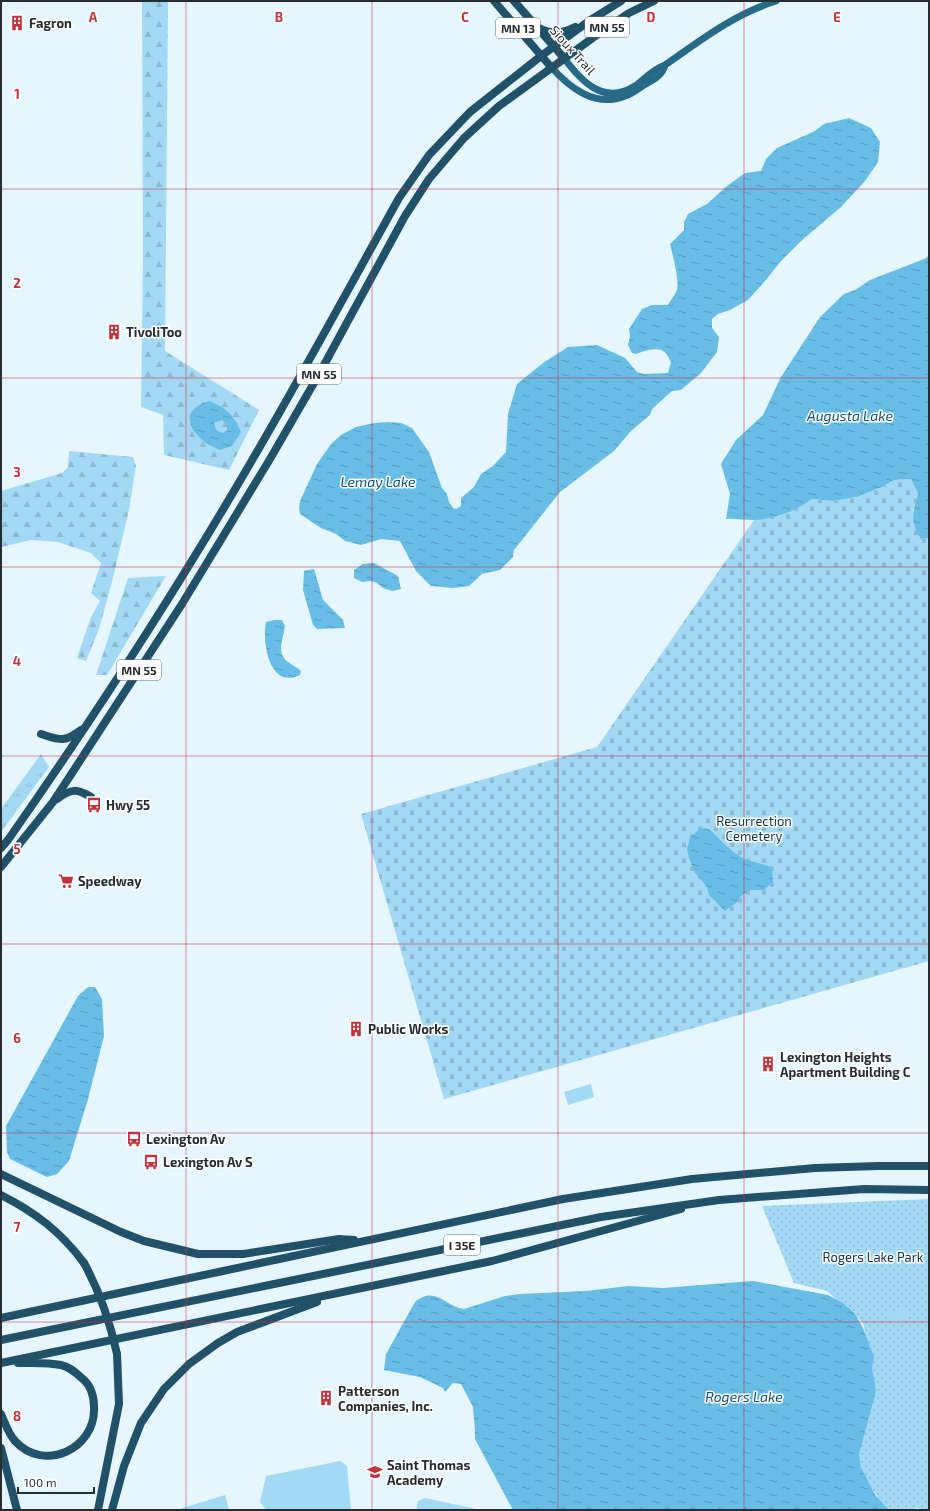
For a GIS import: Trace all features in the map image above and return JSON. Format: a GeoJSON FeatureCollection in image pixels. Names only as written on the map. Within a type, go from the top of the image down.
{"type":"FeatureCollection","features":[{"type":"Feature","properties":{"kind":"highway","name":"Sioux Trail"},"geometry":{"type":"LineString","coordinates":[[494,1],[551,67]]}},
{"type":"Feature","properties":{"kind":"highway","name":"Sioux Trail"},"geometry":{"type":"LineString","coordinates":[[514,1],[564,58]]}},
{"type":"Feature","properties":{"kind":"highway","name":"MN 55"},"geometry":{"type":"LineString","coordinates":[[1,848],[40,795],[166,603],[250,464],[409,181],[437,145],[464,116],[541,56],[589,21],[621,1]]}},
{"type":"Feature","properties":{"kind":"highway","name":"MN 55"},"geometry":{"type":"LineString","coordinates":[[1,866],[53,802],[163,635],[225,535],[301,406],[422,190],[444,159],[476,126],[499,106],[610,25],[629,13],[654,1]]}},
{"type":"Feature","properties":{"kind":"highway"},"geometry":{"type":"LineString","coordinates":[[538,28],[551,32],[562,32],[589,21]]}},
{"type":"Feature","properties":{"kind":"highway"},"geometry":{"type":"LineString","coordinates":[[41,734],[60,740],[66,740],[86,726]]}},
{"type":"Feature","properties":{"kind":"highway"},"geometry":{"type":"LineString","coordinates":[[53,802],[67,792],[75,790],[81,791],[91,797]]}},
{"type":"Feature","properties":{"kind":"highway","name":"I 35E"},"geometry":{"type":"LineString","coordinates":[[1,1318],[367,1240],[413,1232],[563,1199],[692,1179],[815,1168],[929,1166]]}},
{"type":"Feature","properties":{"kind":"highway"},"geometry":{"type":"LineString","coordinates":[[1,1174],[144,1241],[198,1254],[243,1254],[339,1239],[367,1240]]}},
{"type":"Feature","properties":{"kind":"highway","name":"I 35E"},"geometry":{"type":"LineString","coordinates":[[1,1340],[601,1217],[719,1200],[864,1189],[929,1190]]}},
{"type":"Feature","properties":{"kind":"highway"},"geometry":{"type":"LineString","coordinates":[[1,1195],[24,1207],[49,1225],[74,1249],[84,1263],[101,1298],[111,1326],[118,1354],[119,1404],[98,1510]]}},
{"type":"Feature","properties":{"kind":"highway"},"geometry":{"type":"LineString","coordinates":[[1,1364],[492,1261],[641,1219],[719,1200]]}},
{"type":"Feature","properties":{"kind":"highway"},"geometry":{"type":"LineString","coordinates":[[112,1510],[124,1466],[141,1423],[164,1389],[189,1364],[218,1343],[237,1332],[315,1302],[378,1286]]}},
{"type":"Feature","properties":{"kind":"highway"},"geometry":{"type":"LineString","coordinates":[[1,1364],[49,1363],[62,1365],[73,1370],[87,1383],[94,1399],[95,1417],[88,1434],[76,1447],[60,1454],[41,1455],[24,1449],[15,1441],[1,1414]]}},
{"type":"Feature","properties":{"kind":"highway"},"geometry":{"type":"LineString","coordinates":[[1,1448],[17,1510]]}},
{"type":"Feature","properties":{"kind":"main road","name":"Sioux Trail"},"geometry":{"type":"LineString","coordinates":[[564,58],[577,75],[590,86],[600,91],[622,91],[632,87],[658,67],[665,65],[731,20],[776,1]]}},
{"type":"Feature","properties":{"kind":"main road","name":"Sioux Trail"},"geometry":{"type":"LineString","coordinates":[[551,67],[564,82],[584,95],[598,99],[612,99],[628,96],[639,89],[663,73],[665,65]]}},
{"type":"Feature","properties":{"kind":"green space"},"geometry":{"type":"Polygon","coordinates":[[[142,1],[168,1],[165,351],[259,410],[229,470],[164,455],[163,415],[141,407],[143,256],[142,1]]]}},
{"type":"Feature","properties":{"kind":"green space"},"geometry":{"type":"Polygon","coordinates":[[[69,451],[133,457],[136,466],[129,510],[112,582],[99,629],[86,661],[77,658],[91,617],[100,601],[91,593],[101,563],[91,553],[58,542],[31,540],[1,547],[1,491],[62,473],[68,467],[69,451]]]}},
{"type":"Feature","properties":{"kind":"green space","name":"Resurrection Cemetery"},"geometry":{"type":"Polygon","coordinates":[[[911,479],[918,494],[913,511],[921,539],[929,538],[929,961],[444,1099],[361,814],[597,747],[754,520],[792,510],[812,499],[833,501],[857,497],[882,487],[894,480],[911,479]]]}},
{"type":"Feature","properties":{"kind":"green space"},"geometry":{"type":"Polygon","coordinates":[[[166,576],[107,675],[96,675],[128,578],[166,576]]]}},
{"type":"Feature","properties":{"kind":"green space"},"geometry":{"type":"Polygon","coordinates":[[[41,754],[49,767],[1,832],[1,809],[41,754]]]}},
{"type":"Feature","properties":{"kind":"green space"},"geometry":{"type":"Polygon","coordinates":[[[591,1084],[594,1097],[568,1105],[564,1092],[591,1084]]]}},
{"type":"Feature","properties":{"kind":"green space","name":"Rogers Lake Park"},"geometry":{"type":"Polygon","coordinates":[[[929,1199],[929,1510],[921,1510],[918,1508],[911,1510],[880,1510],[877,1495],[858,1471],[855,1450],[871,1359],[863,1323],[827,1291],[794,1283],[762,1206],[929,1199]]]}},
{"type":"Feature","properties":{"kind":"green space"},"geometry":{"type":"Polygon","coordinates":[[[906,1308],[909,1319],[892,1324],[889,1314],[906,1308]]]}},
{"type":"Feature","properties":{"kind":"green space"},"geometry":{"type":"Polygon","coordinates":[[[340,1461],[347,1466],[351,1510],[266,1510],[260,1502],[266,1476],[340,1461]]]}},
{"type":"Feature","properties":{"kind":"green space"},"geometry":{"type":"Polygon","coordinates":[[[225,1495],[229,1510],[176,1510],[225,1495]]]}},
{"type":"Feature","properties":{"kind":"green space"},"geometry":{"type":"Polygon","coordinates":[[[425,1498],[481,1510],[416,1510],[418,1501],[425,1498]]]}},
{"type":"Feature","properties":{"kind":"water","name":"Lemay Lake"},"geometry":{"type":"Polygon","coordinates":[[[849,118],[871,128],[880,142],[878,162],[865,181],[841,207],[801,241],[781,261],[748,300],[730,310],[718,314],[712,319],[712,328],[719,337],[717,352],[701,373],[681,390],[672,391],[652,409],[650,415],[631,431],[614,451],[560,492],[514,550],[513,557],[500,570],[482,574],[469,586],[453,588],[431,586],[416,571],[400,541],[381,539],[361,545],[345,541],[336,534],[321,528],[300,514],[300,501],[317,464],[331,444],[341,435],[356,427],[374,423],[389,422],[401,423],[412,428],[429,452],[442,488],[447,494],[449,502],[453,508],[456,509],[461,506],[461,498],[474,487],[481,474],[493,466],[506,452],[508,414],[517,384],[543,363],[568,347],[597,345],[625,358],[637,372],[644,374],[668,373],[671,362],[665,352],[653,349],[636,354],[632,353],[628,345],[630,336],[629,329],[642,309],[652,305],[668,305],[676,292],[677,276],[670,244],[684,230],[684,222],[688,214],[707,204],[727,186],[745,173],[761,171],[766,159],[777,148],[815,131],[824,124],[849,118]]]}},
{"type":"Feature","properties":{"kind":"water","name":"Augusta Lake"},"geometry":{"type":"Polygon","coordinates":[[[929,256],[929,538],[921,539],[915,527],[913,512],[918,494],[911,479],[894,480],[882,487],[857,497],[833,501],[812,499],[792,511],[769,518],[754,520],[726,519],[730,494],[721,464],[736,440],[763,415],[781,377],[820,317],[844,294],[855,290],[870,280],[929,256]]]}},
{"type":"Feature","properties":{"kind":"water"},"geometry":{"type":"Polygon","coordinates":[[[209,401],[221,406],[233,417],[241,432],[232,446],[220,450],[206,443],[195,432],[191,426],[191,414],[194,409],[209,401]],[[222,420],[214,423],[217,430],[223,433],[227,430],[227,424],[222,420]]]}},
{"type":"Feature","properties":{"kind":"water"},"geometry":{"type":"Polygon","coordinates":[[[374,563],[398,576],[401,589],[392,591],[383,588],[377,583],[371,581],[362,582],[354,578],[354,570],[363,564],[374,563]]]}},
{"type":"Feature","properties":{"kind":"water"},"geometry":{"type":"Polygon","coordinates":[[[314,569],[323,600],[343,620],[345,628],[317,629],[313,625],[303,590],[304,571],[314,569]]]}},
{"type":"Feature","properties":{"kind":"water"},"geometry":{"type":"Polygon","coordinates":[[[282,620],[285,626],[281,646],[282,654],[288,662],[301,671],[300,675],[289,678],[281,676],[270,662],[265,641],[265,631],[266,622],[282,620]]]}},
{"type":"Feature","properties":{"kind":"water"},"geometry":{"type":"Polygon","coordinates":[[[700,828],[709,829],[731,850],[744,859],[772,867],[773,882],[764,890],[751,890],[741,896],[736,903],[725,911],[709,895],[707,887],[695,873],[689,858],[687,849],[690,838],[700,828]]]}},
{"type":"Feature","properties":{"kind":"water"},"geometry":{"type":"Polygon","coordinates":[[[88,987],[95,987],[102,999],[104,1036],[88,1099],[69,1161],[57,1174],[47,1177],[10,1159],[7,1152],[6,1126],[78,996],[88,987]]]}},
{"type":"Feature","properties":{"kind":"water","name":"Rogers Lake"},"geometry":{"type":"Polygon","coordinates":[[[753,1281],[828,1295],[843,1303],[855,1314],[863,1328],[874,1357],[872,1368],[876,1391],[859,1454],[861,1468],[876,1496],[889,1510],[513,1510],[475,1439],[473,1407],[461,1384],[453,1383],[445,1392],[443,1388],[420,1377],[384,1370],[386,1354],[415,1302],[422,1297],[435,1296],[451,1305],[464,1309],[505,1296],[520,1294],[586,1291],[628,1286],[663,1288],[753,1281]]]}},
{"type":"Feature","properties":{"kind":"place","name":"Fagron"},"geometry":{"type":"Point","coordinates":[17,23]}},
{"type":"Feature","properties":{"kind":"place","name":"TivoliToo"},"geometry":{"type":"Point","coordinates":[114,332]}},
{"type":"Feature","properties":{"kind":"place","name":"Hwy 55"},"geometry":{"type":"Point","coordinates":[94,805]}},
{"type":"Feature","properties":{"kind":"place","name":"Speedway"},"geometry":{"type":"Point","coordinates":[66,881]}},
{"type":"Feature","properties":{"kind":"place","name":"Public Works"},"geometry":{"type":"Point","coordinates":[356,1029]}},
{"type":"Feature","properties":{"kind":"place","name":"Lexington Heights Apartment Building C"},"geometry":{"type":"Point","coordinates":[768,1064]}},
{"type":"Feature","properties":{"kind":"place","name":"Lexington Av"},"geometry":{"type":"Point","coordinates":[134,1139]}},
{"type":"Feature","properties":{"kind":"place","name":"Lexington Av S"},"geometry":{"type":"Point","coordinates":[151,1162]}},
{"type":"Feature","properties":{"kind":"place","name":"Patterson Companies, Inc."},"geometry":{"type":"Point","coordinates":[326,1398]}},
{"type":"Feature","properties":{"kind":"place","name":"Saint Thomas Academy"},"geometry":{"type":"Point","coordinates":[375,1472]}}]}
